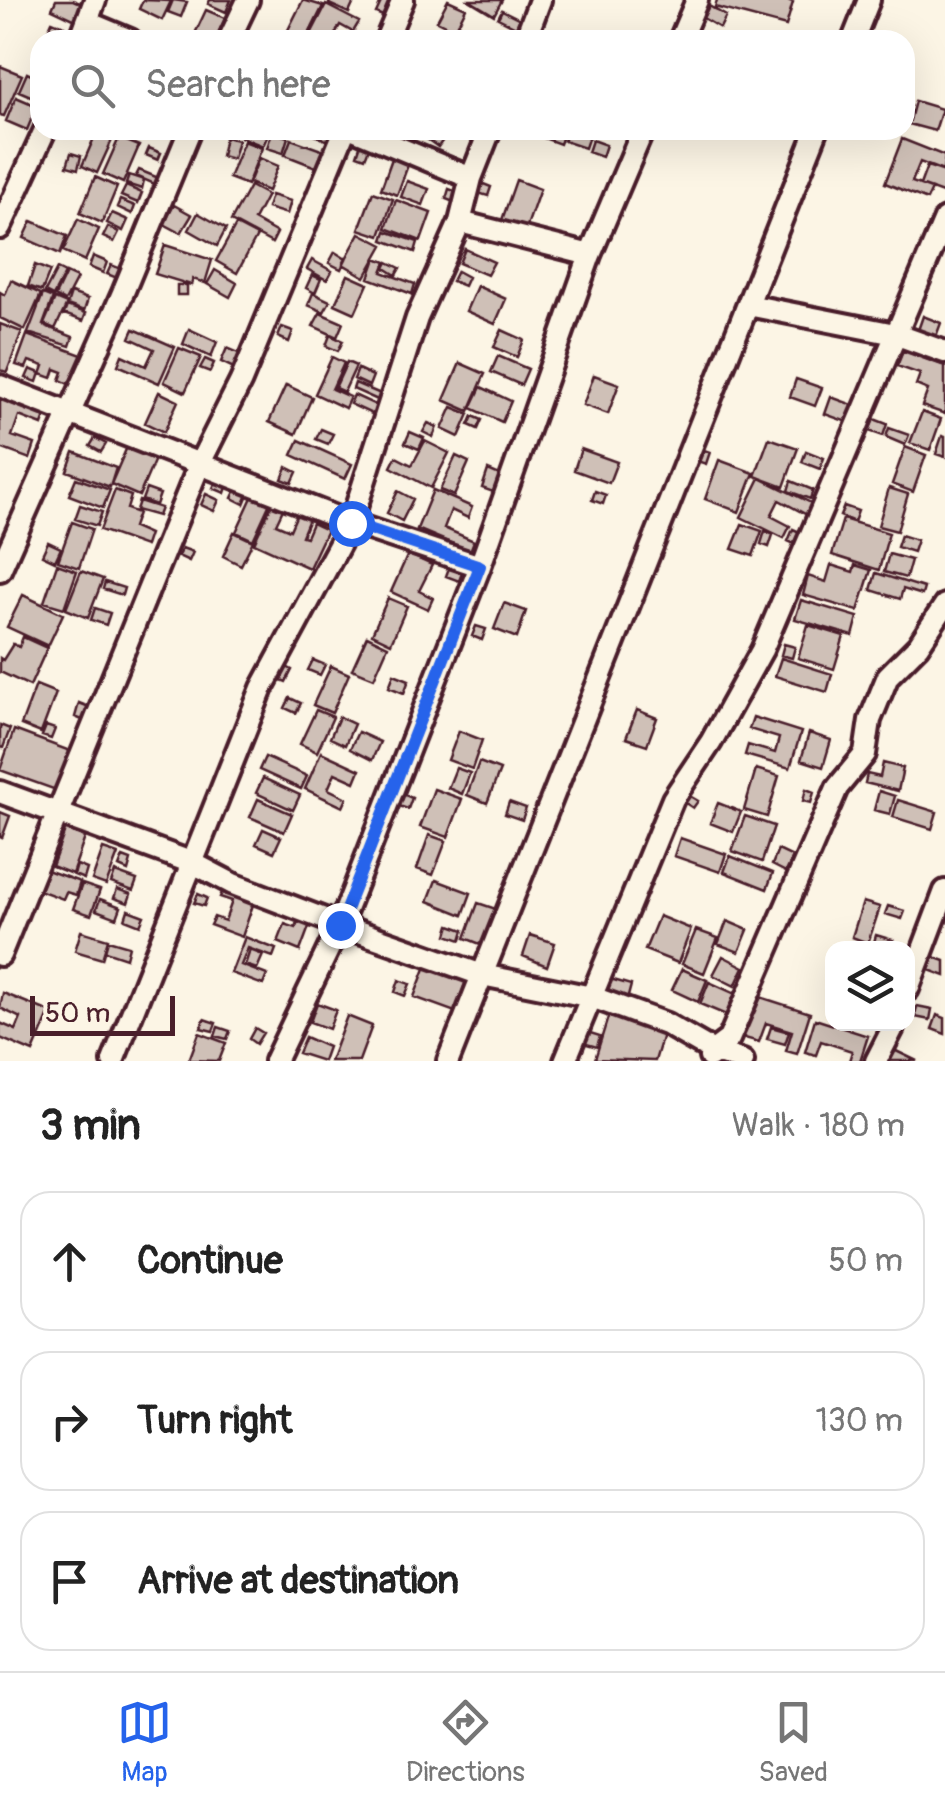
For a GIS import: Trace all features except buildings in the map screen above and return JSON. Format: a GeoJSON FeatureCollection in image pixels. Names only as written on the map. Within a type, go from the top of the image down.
{"type":"FeatureCollection","features":[{"type":"Feature","properties":{"kind":"street"},"geometry":{"type":"LineString","coordinates":[[83,30],[95,0]]}},
{"type":"Feature","properties":{"kind":"street"},"geometry":{"type":"LineString","coordinates":[[234,30],[248,0]]}},
{"type":"Feature","properties":{"kind":"street"},"geometry":{"type":"LineString","coordinates":[[390,30],[403,0]]}},
{"type":"Feature","properties":{"kind":"street"},"geometry":{"type":"LineString","coordinates":[[529,30],[540,0]]}},
{"type":"Feature","properties":{"kind":"street"},"geometry":{"type":"LineString","coordinates":[[684,30],[697,0]]}},
{"type":"Feature","properties":{"kind":"street"},"geometry":{"type":"LineString","coordinates":[[857,30],[868,0]]}},
{"type":"Feature","properties":{"kind":"street"},"geometry":{"type":"LineString","coordinates":[[0,228],[40,140]]}},
{"type":"Feature","properties":{"kind":"street"},"geometry":{"type":"LineString","coordinates":[[0,570],[186,140]]}},
{"type":"Feature","properties":{"kind":"street"},"geometry":{"type":"LineString","coordinates":[[0,955],[200,464],[241,381],[341,140]]}},
{"type":"Feature","properties":{"kind":"street"},"geometry":{"type":"LineString","coordinates":[[380,140],[471,178]]}},
{"type":"Feature","properties":{"kind":"street"},"geometry":{"type":"LineString","coordinates":[[113,1061],[262,688],[351,523],[417,318],[460,222],[486,140]]}},
{"type":"Feature","properties":{"kind":"street"},"geometry":{"type":"LineString","coordinates":[[274,1061],[340,925],[480,566],[590,255],[638,140]]}},
{"type":"Feature","properties":{"kind":"street"},"geometry":{"type":"LineString","coordinates":[[448,1061],[813,140]]}},
{"type":"Feature","properties":{"kind":"street"},"geometry":{"type":"LineString","coordinates":[[566,1061],[673,799],[711,742],[762,650],[945,220]]}},
{"type":"Feature","properties":{"kind":"street"},"geometry":{"type":"LineString","coordinates":[[460,222],[590,255]]}},
{"type":"Feature","properties":{"kind":"street"},"geometry":{"type":"LineString","coordinates":[[748,305],[895,334],[945,352]]}},
{"type":"Feature","properties":{"kind":"street"},"geometry":{"type":"LineString","coordinates":[[0,386],[351,523],[480,566]]}},
{"type":"Feature","properties":{"kind":"street"},"geometry":{"type":"LineString","coordinates":[[711,1056],[729,1039],[837,788],[865,754],[870,720],[888,676],[918,646],[945,606]]}},
{"type":"Feature","properties":{"kind":"street"},"geometry":{"type":"LineString","coordinates":[[0,792],[193,863],[233,884],[340,925],[482,975],[592,997],[666,1024],[711,1056],[743,1061]]}},
{"type":"Feature","properties":{"kind":"street"},"geometry":{"type":"LineString","coordinates":[[915,971],[945,891]]}},
{"type":"Feature","properties":{"kind":"street"},"geometry":{"type":"LineString","coordinates":[[876,1061],[891,1031]]}},
{"type":"Feature","properties":{"kind":"route"},"geometry":{"type":"LineString","coordinates":[[340,925],[480,566],[351,523]]}}]}
